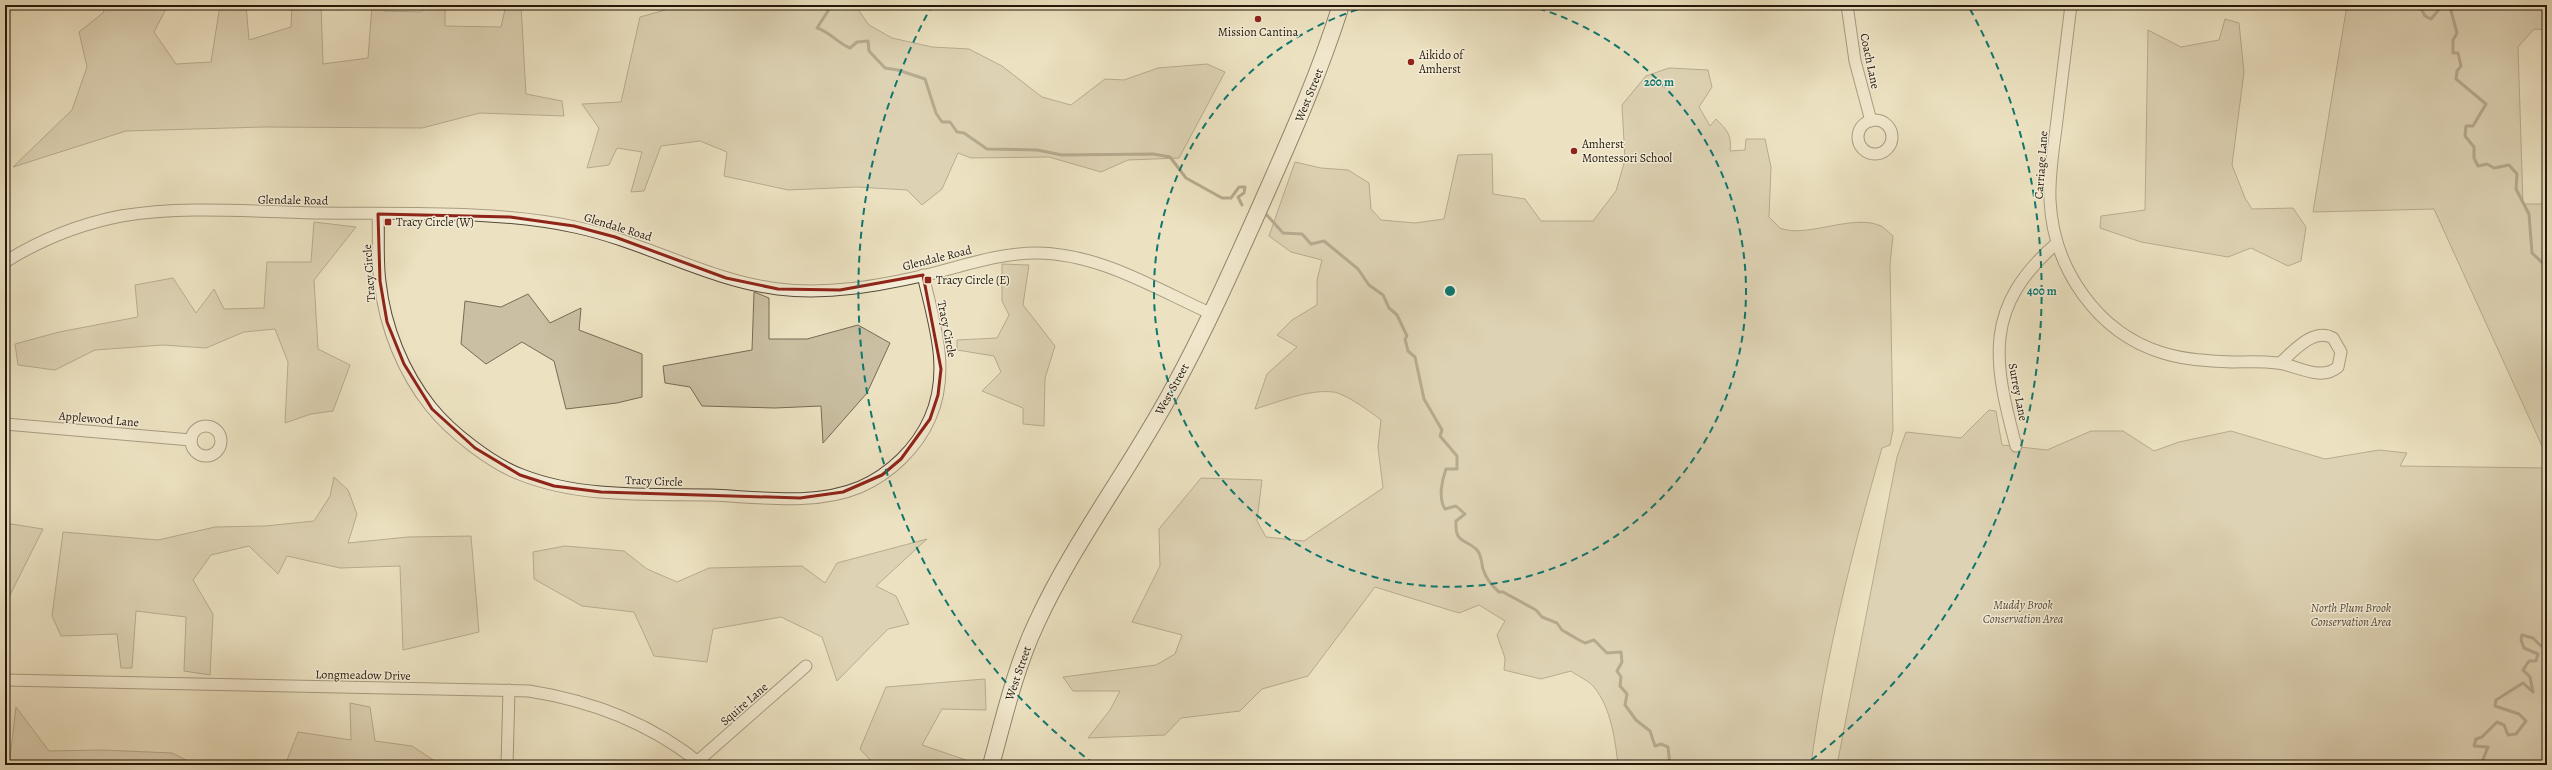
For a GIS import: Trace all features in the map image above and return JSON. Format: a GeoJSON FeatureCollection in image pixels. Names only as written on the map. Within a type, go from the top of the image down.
{"type":"FeatureCollection","features":[{"type":"Feature","properties":{"kind":"main road","name":"West Street"},"geometry":{"type":"LineString","coordinates":[[991,765],[1018,669],[1036,624],[1072,554],[1173,390],[1212,314],[1304,109],[1328,49],[1341,5]]}},
{"type":"Feature","properties":{"kind":"street","name":"Coach Lane"},"geometry":{"type":"LineString","coordinates":[[1847,5],[1855,60],[1871,122]]}},
{"type":"Feature","properties":{"kind":"street","name":"Carriage Lane"},"geometry":{"type":"LineString","coordinates":[[2071,5],[2050,185],[2052,217],[2057,243],[2071,276],[2087,300],[2110,323],[2144,345],[2168,355],[2196,360],[2280,363],[2314,373],[2328,372],[2340,364],[2341,352],[2333,338],[2318,336],[2304,342],[2280,363]]}},
{"type":"Feature","properties":{"kind":"street","name":"Glendale Road"},"geometry":{"type":"LineString","coordinates":[[5,262],[44,241],[82,226],[121,216],[178,211],[510,217],[574,226],[614,237],[726,278],[778,289],[840,290],[923,275],[999,256],[1036,253],[1061,255],[1110,268],[1212,314]]}},
{"type":"Feature","properties":{"kind":"street","name":"Tracy Circle"},"geometry":{"type":"LineString","coordinates":[[378,214],[380,282],[387,322],[404,364],[432,409],[476,448],[520,475],[554,486],[601,492],[800,498],[843,492],[860,487],[882,476],[901,459],[917,440],[930,419],[938,395],[941,368],[940,352],[923,275]]}},
{"type":"Feature","properties":{"kind":"street","name":"Surrey Lane"},"geometry":{"type":"LineString","coordinates":[[2016,446],[1999,375],[1998,354],[2001,325],[2009,302],[2020,282],[2034,264],[2057,243]]}},
{"type":"Feature","properties":{"kind":"street","name":"Applewood Lane"},"geometry":{"type":"LineString","coordinates":[[5,424],[191,440]]}},
{"type":"Feature","properties":{"kind":"street","name":"Squire Lane"},"geometry":{"type":"LineString","coordinates":[[700,763],[806,666]]}},
{"type":"Feature","properties":{"kind":"street","name":"Longmeadow Drive"},"geometry":{"type":"LineString","coordinates":[[5,680],[509,690],[556,696],[607,711],[652,731],[700,763]]}},
{"type":"Feature","properties":{"kind":"street"},"geometry":{"type":"LineString","coordinates":[[507,765],[509,690]]}},
{"type":"Feature","properties":{"kind":"highlighted area"},"geometry":{"type":"Polygon","coordinates":[[[378,214],[510,217],[574,226],[615,237],[726,278],[778,289],[840,290],[923,275],[941,369],[938,395],[930,419],[901,459],[882,475],[843,492],[800,498],[601,492],[554,486],[520,475],[475,448],[432,409],[404,364],[387,322],[380,281],[378,214]]]}},
{"type":"Feature","properties":{"kind":"green space"},"geometry":{"type":"Polygon","coordinates":[[[102,5],[168,5],[154,32],[176,64],[211,62],[220,5],[246,5],[249,40],[291,27],[292,5],[321,5],[323,64],[368,58],[372,5],[384,5],[384,11],[421,12],[429,5],[445,5],[445,26],[501,27],[506,5],[521,5],[526,94],[562,101],[564,116],[480,113],[422,128],[264,127],[126,131],[13,167],[72,110],[87,67],[79,32],[104,12],[102,5]]]}},
{"type":"Feature","properties":{"kind":"green space"},"geometry":{"type":"Polygon","coordinates":[[[675,5],[836,5],[839,8],[857,8],[869,25],[892,38],[932,47],[969,49],[1002,66],[1042,97],[1071,105],[1105,79],[1124,80],[1158,68],[1207,64],[1225,72],[1179,158],[1128,160],[1101,172],[1049,157],[971,158],[958,153],[942,189],[922,205],[907,190],[857,187],[788,190],[724,176],[727,152],[700,141],[661,146],[644,191],[631,192],[642,152],[617,148],[609,165],[587,168],[599,128],[582,104],[621,102],[640,17],[669,9],[675,5]]]}},
{"type":"Feature","properties":{"kind":"green space"},"geometry":{"type":"Polygon","coordinates":[[[2347,5],[2547,5],[2547,30],[2534,29],[2518,47],[2523,204],[2547,204],[2547,457],[2434,209],[2313,212],[2347,5]]]}},
{"type":"Feature","properties":{"kind":"green space"},"geometry":{"type":"Polygon","coordinates":[[[2225,19],[2239,23],[2244,72],[2232,165],[2245,198],[2252,209],[2293,208],[2306,227],[2301,261],[2288,266],[2251,248],[2228,257],[2141,242],[2100,228],[2101,216],[2145,210],[2148,30],[2181,47],[2219,40],[2225,19]]]}},
{"type":"Feature","properties":{"kind":"green space"},"geometry":{"type":"Polygon","coordinates":[[[1669,68],[1708,70],[1712,87],[1699,107],[1710,126],[1716,119],[1726,130],[1730,141],[1730,151],[1745,150],[1746,139],[1765,139],[1771,167],[1769,217],[1780,228],[1790,231],[1816,229],[1857,222],[1881,226],[1893,236],[1890,264],[1893,430],[1890,445],[1882,448],[1840,605],[1824,685],[1811,765],[1618,765],[1614,734],[1608,714],[1600,695],[1594,687],[1571,671],[1541,679],[1504,670],[1505,658],[1497,635],[1505,621],[1479,605],[1459,613],[1375,587],[1308,676],[1262,689],[1240,711],[1181,718],[1165,735],[1088,738],[1110,710],[1120,691],[1073,691],[1063,677],[1156,665],[1175,654],[1182,635],[1132,622],[1160,566],[1159,529],[1201,478],[1262,480],[1257,521],[1266,537],[1304,541],[1383,488],[1378,447],[1381,420],[1358,404],[1338,393],[1314,392],[1255,409],[1267,374],[1297,347],[1277,335],[1292,320],[1317,305],[1317,280],[1322,260],[1291,252],[1269,236],[1295,162],[1321,168],[1348,170],[1369,183],[1371,209],[1381,220],[1415,223],[1444,219],[1458,155],[1492,154],[1493,194],[1525,199],[1541,221],[1593,221],[1616,191],[1625,160],[1622,105],[1646,76],[1669,68]]]}},
{"type":"Feature","properties":{"kind":"green space"},"geometry":{"type":"Polygon","coordinates":[[[314,222],[356,227],[314,280],[318,349],[350,365],[333,411],[311,414],[285,423],[288,362],[275,329],[244,332],[206,348],[163,345],[95,350],[55,370],[18,365],[15,344],[59,332],[138,317],[135,285],[173,278],[196,313],[214,289],[224,309],[264,308],[267,262],[311,262],[314,222]]]}},
{"type":"Feature","properties":{"kind":"green space"},"geometry":{"type":"Polygon","coordinates":[[[1002,264],[1029,265],[1023,305],[1055,346],[1045,378],[1044,426],[1023,424],[1023,408],[982,391],[1001,372],[994,356],[957,350],[957,340],[997,338],[1009,315],[1002,301],[1002,264]]]}},
{"type":"Feature","properties":{"kind":"green space"},"geometry":{"type":"Polygon","coordinates":[[[754,292],[769,298],[769,339],[807,339],[858,325],[890,343],[867,393],[823,443],[821,406],[775,408],[702,406],[690,387],[665,383],[663,366],[752,350],[754,292]]]}},
{"type":"Feature","properties":{"kind":"green space"},"geometry":{"type":"Polygon","coordinates":[[[528,294],[550,323],[581,308],[579,330],[642,354],[642,397],[617,403],[566,409],[554,361],[522,342],[486,364],[461,344],[465,301],[501,307],[528,294]]]}},
{"type":"Feature","properties":{"kind":"green space"},"geometry":{"type":"Polygon","coordinates":[[[1989,410],[1996,411],[2002,445],[2047,450],[2091,431],[2123,431],[2154,451],[2179,442],[2231,431],[2325,459],[2379,450],[2407,453],[2400,466],[2547,468],[2547,765],[1837,765],[1897,457],[1906,432],[1961,438],[1989,410]]]}},
{"type":"Feature","properties":{"kind":"green space"},"geometry":{"type":"Polygon","coordinates":[[[334,477],[348,490],[357,514],[348,543],[408,537],[471,536],[479,632],[403,650],[400,566],[340,568],[287,556],[278,574],[249,546],[211,555],[193,580],[213,614],[210,675],[184,671],[186,617],[136,611],[132,668],[121,668],[117,634],[61,636],[52,616],[63,532],[158,540],[215,527],[265,526],[314,521],[330,496],[334,477]]]}},
{"type":"Feature","properties":{"kind":"green space"},"geometry":{"type":"Polygon","coordinates":[[[5,523],[43,529],[5,605],[5,523]]]}},
{"type":"Feature","properties":{"kind":"green space"},"geometry":{"type":"Polygon","coordinates":[[[927,539],[876,586],[896,596],[909,624],[888,629],[837,681],[822,637],[781,617],[713,629],[707,662],[654,656],[634,612],[582,606],[534,579],[533,552],[565,546],[624,551],[647,569],[677,582],[709,568],[802,566],[825,583],[837,563],[927,539]]]}},
{"type":"Feature","properties":{"kind":"green space"},"geometry":{"type":"Polygon","coordinates":[[[985,679],[986,710],[942,709],[922,745],[966,760],[966,765],[870,765],[871,761],[860,749],[886,687],[985,679]]]}},
{"type":"Feature","properties":{"kind":"green space"},"geometry":{"type":"Polygon","coordinates":[[[350,703],[370,707],[375,741],[412,746],[441,765],[285,765],[298,732],[351,740],[350,703]]]}},
{"type":"Feature","properties":{"kind":"green space"},"geometry":{"type":"Polygon","coordinates":[[[16,707],[49,751],[103,750],[172,753],[196,765],[5,765],[5,760],[10,758],[16,707]]]}},
{"type":"Feature","properties":{"kind":"waterway"},"geometry":{"type":"LineString","coordinates":[[825,5],[828,11],[817,28],[826,32],[850,48],[857,42],[868,41],[869,51],[885,68],[898,70],[925,79],[936,113],[942,122],[950,122],[957,132],[964,133],[987,149],[1037,150],[1062,155],[1153,154],[1170,157],[1186,178],[1222,198],[1231,198],[1239,187],[1245,187],[1244,193],[1238,197],[1242,205]]}},
{"type":"Feature","properties":{"kind":"waterway"},"geometry":{"type":"LineString","coordinates":[[2419,5],[2425,16],[2431,19],[2442,6],[2450,7],[2457,33],[2453,40],[2453,53],[2458,53],[2461,66],[2457,71],[2456,79],[2486,104],[2473,126],[2466,126],[2465,136],[2474,147],[2474,158],[2478,166],[2487,164],[2494,168],[2509,165],[2517,174],[2516,189],[2529,214],[2532,253],[2547,267]]}},
{"type":"Feature","properties":{"kind":"waterway"},"geometry":{"type":"LineString","coordinates":[[1265,213],[1283,233],[1302,234],[1311,244],[1324,241],[1358,269],[1369,285],[1383,295],[1389,308],[1397,315],[1407,336],[1405,339],[1408,351],[1415,357],[1424,399],[1442,430],[1440,436],[1457,456],[1457,469],[1446,469],[1441,489],[1443,505],[1445,509],[1456,506],[1465,514],[1456,521],[1457,534],[1461,540],[1478,551],[1484,573],[1489,582],[1499,592],[1503,592],[1536,610],[1542,617],[1557,623],[1562,630],[1579,640],[1585,643],[1594,640],[1607,653],[1621,652],[1622,662],[1617,671],[1621,677],[1620,686],[1627,694],[1625,705],[1636,720],[1650,731],[1655,746],[1661,744],[1668,747],[1670,765],[1682,762],[1686,765]]}},
{"type":"Feature","properties":{"kind":"waterway"},"geometry":{"type":"LineString","coordinates":[[2547,623],[2545,625],[2547,627]]}},
{"type":"Feature","properties":{"kind":"waterway"},"geometry":{"type":"LineString","coordinates":[[2476,765],[2482,762],[2488,747],[2474,746],[2476,739],[2482,737],[2497,722],[2504,725],[2508,735],[2516,734],[2526,721],[2519,714],[2495,706],[2496,700],[2523,683],[2533,692],[2530,677],[2523,670],[2529,661],[2536,661],[2538,654],[2524,648],[2521,640],[2522,635],[2533,638],[2541,646],[2547,644]]}},
{"type":"Feature","properties":{"kind":"place","name":"Mission Cantina"},"geometry":{"type":"Point","coordinates":[1258,19]}},
{"type":"Feature","properties":{"kind":"place","name":"Aikido of Amherst"},"geometry":{"type":"Point","coordinates":[1411,62]}},
{"type":"Feature","properties":{"kind":"place","name":"Amherst Montessori School"},"geometry":{"type":"Point","coordinates":[1574,151]}},
{"type":"Feature","properties":{"kind":"place","name":"Tracy Circle (W)"},"geometry":{"type":"Point","coordinates":[388,222]}},
{"type":"Feature","properties":{"kind":"place","name":"Tracy Circle (E)"},"geometry":{"type":"Point","coordinates":[928,280]}},
{"type":"Feature","properties":{"kind":"park label","name":"Muddy Brook Conservation Area"},"geometry":{"type":"Point","coordinates":[2023,612]}},
{"type":"Feature","properties":{"kind":"park label","name":"North Plum Brook Conservation Area"},"geometry":{"type":"Point","coordinates":[2351,615]}}]}
